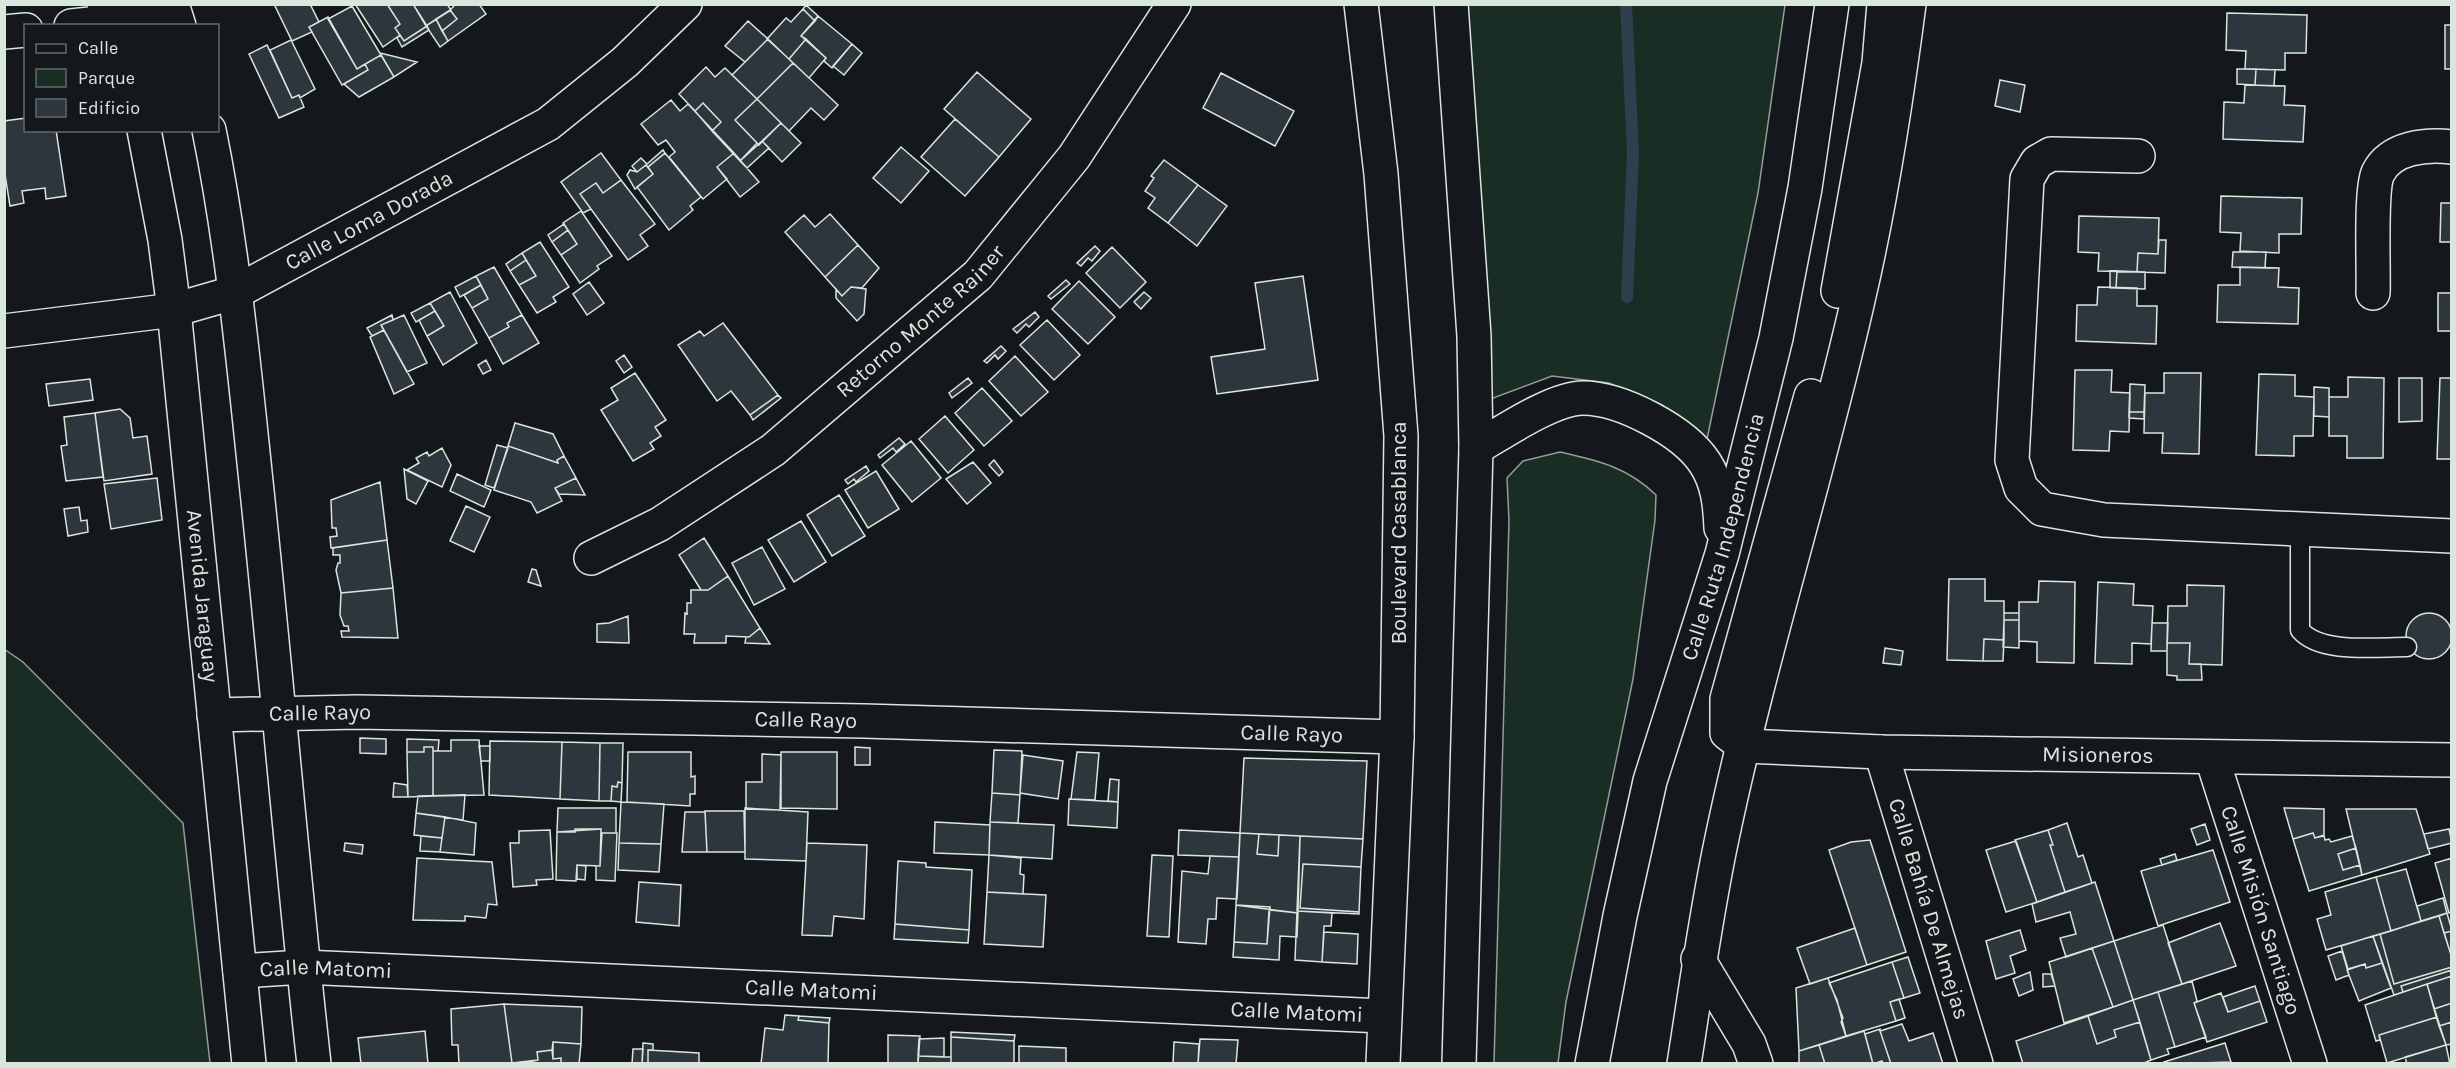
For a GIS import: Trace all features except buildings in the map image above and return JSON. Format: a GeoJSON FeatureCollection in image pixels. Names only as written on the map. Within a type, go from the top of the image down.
{"type":"FeatureCollection","features":[{"type":"Feature","properties":{"kind":"street"},"geometry":{"type":"LineString","coordinates":[[79,24],[167,4]]}},
{"type":"Feature","properties":{"kind":"street"},"geometry":{"type":"LineString","coordinates":[[172,4],[178,24]]}},
{"type":"Feature","properties":{"kind":"street","name":"Calle Loma Dorada"},"geometry":{"type":"LineString","coordinates":[[4,331],[174,310],[236,292],[548,124],[625,62],[685,4]]}},
{"type":"Feature","properties":{"kind":"street","name":"Retorno Monte Rainer"},"geometry":{"type":"LineString","coordinates":[[591,558],[660,524],[773,450],[978,275],[1074,157],[1174,4]]}},
{"type":"Feature","properties":{"kind":"street","name":"Boulevard Casablanca"},"geometry":{"type":"LineString","coordinates":[[1361,4],[1381,174],[1401,436],[1398,736],[1383,1016],[1383,1064]]}},
{"type":"Feature","properties":{"kind":"street"},"geometry":{"type":"LineString","coordinates":[[1451,4],[1474,324],[1476,448],[1459,1064]]}},
{"type":"Feature","properties":{"kind":"street","name":"Calle Ruta Independencia"},"geometry":{"type":"LineString","coordinates":[[1592,1064],[1610,962],[1650,781],[1722,554],[1776,338],[1805,188],[1832,4]]}},
{"type":"Feature","properties":{"kind":"street"},"geometry":{"type":"LineString","coordinates":[[1744,746],[1727,733],[1727,699],[1762,565],[1833,322],[1879,63],[1884,4]]}},
{"type":"Feature","properties":{"kind":"street"},"geometry":{"type":"LineString","coordinates":[[1686,1059],[1698,959],[1722,837],[1861,290],[1881,194],[1909,4]]}},
{"type":"Feature","properties":{"kind":"street"},"geometry":{"type":"LineString","coordinates":[[4,32],[24,30]]}},
{"type":"Feature","properties":{"kind":"street","name":"Avenida Jaraguay"},"geometry":{"type":"LineString","coordinates":[[144,132],[165,240],[174,310],[249,1064]]}},
{"type":"Feature","properties":{"kind":"street"},"geometry":{"type":"LineString","coordinates":[[209,132],[223,197],[236,292],[281,711],[303,967],[314,1064]]}},
{"type":"Feature","properties":{"kind":"street"},"geometry":{"type":"LineString","coordinates":[[2373,293],[2378,174],[2394,154],[2433,145],[2451,147]]}},
{"type":"Feature","properties":{"kind":"street"},"geometry":{"type":"LineString","coordinates":[[2138,156],[2051,154],[2037,162],[2027,179],[2013,460],[2021,488],[2042,509],[2104,520],[2451,536]]}},
{"type":"Feature","properties":{"kind":"street"},"geometry":{"type":"LineString","coordinates":[[1476,448],[1541,411],[1582,398],[1644,413],[1676,436],[1704,462],[1719,496],[1722,554]]}},
{"type":"Feature","properties":{"kind":"street","name":"Calle Rayo"},"geometry":{"type":"LineString","coordinates":[[214,715],[281,711],[864,721],[1398,736]]}},
{"type":"Feature","properties":{"kind":"street","name":"Misioneros"},"geometry":{"type":"LineString","coordinates":[[1744,746],[1881,752],[2451,760]]}},
{"type":"Feature","properties":{"kind":"street","name":"Calle Bahía De Almejas"},"geometry":{"type":"LineString","coordinates":[[1881,752],[1976,1064]]}},
{"type":"Feature","properties":{"kind":"street","name":"Calle Misión Santiago"},"geometry":{"type":"LineString","coordinates":[[2212,758],[2310,1064]]}},
{"type":"Feature","properties":{"kind":"street"},"geometry":{"type":"LineString","coordinates":[[1698,959],[1749,1044],[1756,1064]]}},
{"type":"Feature","properties":{"kind":"street","name":"Calle Matomi"},"geometry":{"type":"LineString","coordinates":[[240,971],[303,967],[1383,1016]]}},
{"type":"Feature","properties":{"kind":"lane"},"geometry":{"type":"LineString","coordinates":[[2300,529],[2300,630],[2308,639],[2322,645],[2407,647]]}},
{"type":"Feature","properties":{"kind":"green space"},"geometry":{"type":"Polygon","coordinates":[[[1468,5],[1785,5],[1758,193],[1706,444],[1662,405],[1609,383],[1552,376],[1488,400],[1468,5]]]}},
{"type":"Feature","properties":{"kind":"green space"},"geometry":{"type":"Polygon","coordinates":[[[1560,452],[1612,466],[1645,485],[1656,495],[1655,520],[1633,679],[1566,1002],[1558,1063],[1494,1063],[1509,521],[1507,478],[1523,461],[1560,452]]]}},
{"type":"Feature","properties":{"kind":"green space"},"geometry":{"type":"Polygon","coordinates":[[[4,649],[23,662],[183,823],[210,1063],[5,1063],[4,649]]]}},
{"type":"Feature","properties":{"kind":"waterway"},"geometry":{"type":"LineString","coordinates":[[1626,4],[1633,153],[1627,297]]}}]}
